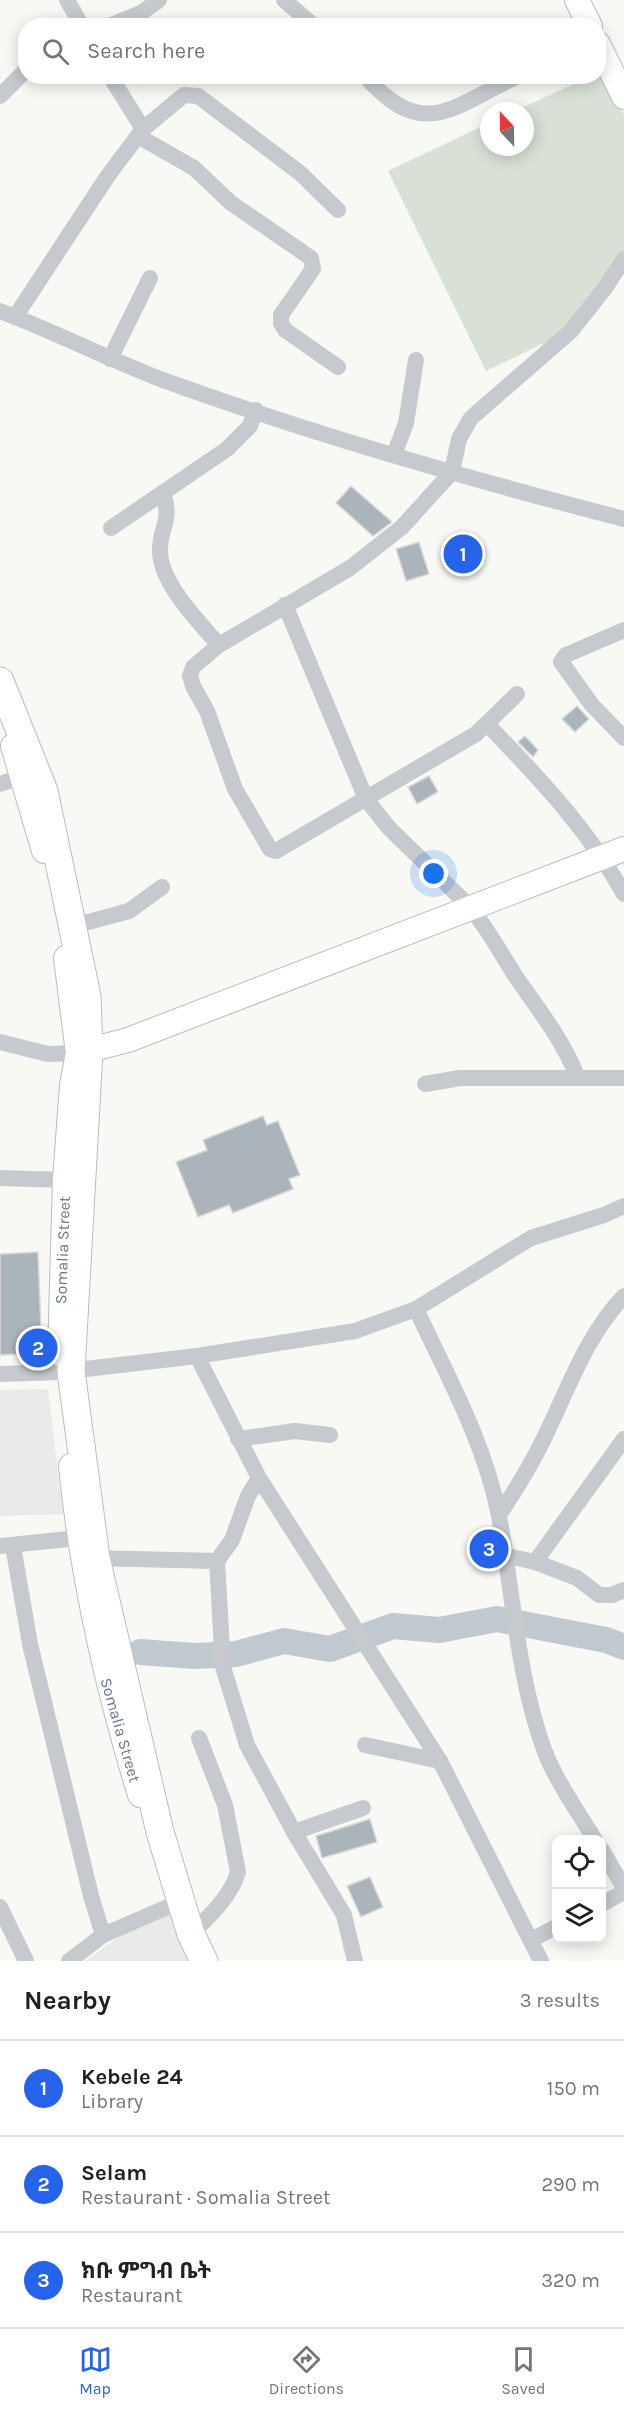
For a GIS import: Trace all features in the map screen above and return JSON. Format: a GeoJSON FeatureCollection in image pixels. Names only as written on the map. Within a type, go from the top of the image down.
{"type":"FeatureCollection","features":[{"type":"Feature","properties":{"kind":"main road"},"geometry":{"type":"LineString","coordinates":[[577,0],[586,18]]}},
{"type":"Feature","properties":{"kind":"main road"},"geometry":{"type":"LineString","coordinates":[[606,60],[624,97]]}},
{"type":"Feature","properties":{"kind":"main road"},"geometry":{"type":"LineString","coordinates":[[0,681],[44,791],[67,927]]}},
{"type":"Feature","properties":{"kind":"main road"},"geometry":{"type":"LineString","coordinates":[[0,715],[24,776],[87,996],[65,1371],[85,1552],[188,1946],[204,1961]]}},
{"type":"Feature","properties":{"kind":"main road"},"geometry":{"type":"LineString","coordinates":[[83,1052],[128,1040],[614,853]]}},
{"type":"Feature","properties":{"kind":"main road","name":"Somalia Street"},"geometry":{"type":"LineString","coordinates":[[65,1371],[65,1180],[72,1085],[83,1052]]}},
{"type":"Feature","properties":{"kind":"main road","name":"Somalia Street"},"geometry":{"type":"LineString","coordinates":[[85,1552],[107,1682],[170,1906],[188,1946]]}},
{"type":"Feature","properties":{"kind":"street"},"geometry":{"type":"LineString","coordinates":[[67,0],[77,18]]}},
{"type":"Feature","properties":{"kind":"street"},"geometry":{"type":"LineString","coordinates":[[129,18],[141,13],[159,0]]}},
{"type":"Feature","properties":{"kind":"street"},"geometry":{"type":"LineString","coordinates":[[284,0],[305,18]]}},
{"type":"Feature","properties":{"kind":"street"},"geometry":{"type":"LineString","coordinates":[[0,96],[18,78]]}},
{"type":"Feature","properties":{"kind":"street"},"geometry":{"type":"LineString","coordinates":[[114,84],[140,132],[194,168],[231,203],[311,258],[313,269],[281,315],[281,323],[285,330],[338,367]]}},
{"type":"Feature","properties":{"kind":"street"},"geometry":{"type":"LineString","coordinates":[[375,84],[409,112],[422,115],[447,112],[502,84]]}},
{"type":"Feature","properties":{"kind":"street"},"geometry":{"type":"LineString","coordinates":[[338,210],[282,158],[194,93],[180,97],[140,132],[8,314],[110,359],[256,410],[394,455],[624,519]]}},
{"type":"Feature","properties":{"kind":"street"},"geometry":{"type":"LineString","coordinates":[[517,694],[488,725],[278,850],[272,850],[235,789],[207,711],[191,681],[193,668],[219,645],[350,568],[387,541],[452,472],[459,439],[471,418],[571,331],[605,288],[624,259]]}},
{"type":"Feature","properties":{"kind":"street"},"geometry":{"type":"LineString","coordinates":[[110,359],[150,278]]}},
{"type":"Feature","properties":{"kind":"street"},"geometry":{"type":"LineString","coordinates":[[394,455],[406,423],[416,360]]}},
{"type":"Feature","properties":{"kind":"street"},"geometry":{"type":"LineString","coordinates":[[111,528],[238,441],[250,426],[256,410]]}},
{"type":"Feature","properties":{"kind":"street"},"geometry":{"type":"LineString","coordinates":[[163,493],[168,509],[160,550],[161,560],[185,607],[219,645]]}},
{"type":"Feature","properties":{"kind":"street"},"geometry":{"type":"LineString","coordinates":[[285,605],[366,799],[389,828],[470,907],[557,1034],[577,1076]]}},
{"type":"Feature","properties":{"kind":"street"},"geometry":{"type":"LineString","coordinates":[[624,630],[566,655],[561,662],[592,705],[624,738]]}},
{"type":"Feature","properties":{"kind":"street"},"geometry":{"type":"LineString","coordinates":[[488,725],[614,853],[624,894]]}},
{"type":"Feature","properties":{"kind":"street"},"geometry":{"type":"LineString","coordinates":[[0,784],[24,776]]}},
{"type":"Feature","properties":{"kind":"street"},"geometry":{"type":"LineString","coordinates":[[67,927],[137,907],[162,886]]}},
{"type":"Feature","properties":{"kind":"street"},"geometry":{"type":"LineString","coordinates":[[0,1042],[48,1054],[83,1052]]}},
{"type":"Feature","properties":{"kind":"street"},"geometry":{"type":"LineString","coordinates":[[425,1084],[460,1078],[624,1077]]}},
{"type":"Feature","properties":{"kind":"street"},"geometry":{"type":"LineString","coordinates":[[0,1178],[65,1180]]}},
{"type":"Feature","properties":{"kind":"street"},"geometry":{"type":"LineString","coordinates":[[0,1374],[65,1371],[197,1356],[335,1336],[373,1326],[416,1309],[447,1292],[525,1241],[604,1215],[624,1206]]}},
{"type":"Feature","properties":{"kind":"street"},"geometry":{"type":"LineString","coordinates":[[499,1515],[522,1483],[598,1328],[624,1296]]}},
{"type":"Feature","properties":{"kind":"street"},"geometry":{"type":"LineString","coordinates":[[416,1309],[467,1419],[499,1515],[503,1555],[516,1622],[534,1713],[546,1755],[593,1835]]}},
{"type":"Feature","properties":{"kind":"street"},"geometry":{"type":"LineString","coordinates":[[197,1356],[259,1478],[440,1761],[541,1961]]}},
{"type":"Feature","properties":{"kind":"street"},"geometry":{"type":"LineString","coordinates":[[238,1439],[295,1431],[330,1435]]}},
{"type":"Feature","properties":{"kind":"street"},"geometry":{"type":"LineString","coordinates":[[535,1562],[624,1439]]}},
{"type":"Feature","properties":{"kind":"street"},"geometry":{"type":"LineString","coordinates":[[259,1478],[248,1496],[232,1540],[217,1561],[222,1660],[247,1745],[294,1832],[344,1915],[355,1961]]}},
{"type":"Feature","properties":{"kind":"street"},"geometry":{"type":"LineString","coordinates":[[103,1935],[6,1546],[217,1561]]}},
{"type":"Feature","properties":{"kind":"street"},"geometry":{"type":"LineString","coordinates":[[503,1555],[535,1562],[577,1578],[599,1594],[612,1595],[624,1590]]}},
{"type":"Feature","properties":{"kind":"street"},"geometry":{"type":"LineString","coordinates":[[188,1946],[235,1881],[238,1872],[225,1805],[200,1738]]}},
{"type":"Feature","properties":{"kind":"street"},"geometry":{"type":"LineString","coordinates":[[365,1745],[440,1761]]}},
{"type":"Feature","properties":{"kind":"street"},"geometry":{"type":"LineString","coordinates":[[294,1832],[363,1808]]}},
{"type":"Feature","properties":{"kind":"street"},"geometry":{"type":"LineString","coordinates":[[606,1857],[624,1890],[606,1901]]}},
{"type":"Feature","properties":{"kind":"street"},"geometry":{"type":"LineString","coordinates":[[69,1961],[103,1935],[170,1906]]}},
{"type":"Feature","properties":{"kind":"street"},"geometry":{"type":"LineString","coordinates":[[0,1907],[26,1961]]}},
{"type":"Feature","properties":{"kind":"street"},"geometry":{"type":"LineString","coordinates":[[531,1940],[552,1929]]}},
{"type":"Feature","properties":{"kind":"shaded area"},"geometry":{"type":"Polygon","coordinates":[[[574,84],[606,84],[624,114],[624,252],[569,331],[486,371],[388,171],[480,127],[480,156],[534,156],[534,102],[574,84]]]}},
{"type":"Feature","properties":{"kind":"shaded area"},"geometry":{"type":"Polygon","coordinates":[[[48,1389],[63,1514],[0,1516],[0,1390],[48,1389]]]}},
{"type":"Feature","properties":{"kind":"shaded area"},"geometry":{"type":"Polygon","coordinates":[[[172,1903],[194,1961],[86,1961],[117,1938],[172,1903]]]}},
{"type":"Feature","properties":{"kind":"building"},"geometry":{"type":"Polygon","coordinates":[[[351,486],[392,522],[373,536],[336,503],[351,486]]]}},
{"type":"Feature","properties":{"kind":"building"},"geometry":{"type":"Polygon","coordinates":[[[419,542],[429,574],[406,581],[396,549],[419,542]]]}},
{"type":"Feature","properties":{"kind":"building"},"geometry":{"type":"Polygon","coordinates":[[[577,706],[589,719],[575,732],[562,719],[577,706]]]}},
{"type":"Feature","properties":{"kind":"building"},"geometry":{"type":"Polygon","coordinates":[[[525,736],[538,750],[533,757],[518,742],[525,736]]]}},
{"type":"Feature","properties":{"kind":"building"},"geometry":{"type":"Polygon","coordinates":[[[429,776],[438,792],[417,804],[408,787],[429,776]]]}},
{"type":"Feature","properties":{"kind":"building"},"geometry":{"type":"Polygon","coordinates":[[[263,1116],[267,1125],[278,1121],[300,1175],[289,1179],[293,1189],[233,1213],[229,1205],[198,1217],[176,1162],[207,1150],[203,1140],[263,1116]]]}},
{"type":"Feature","properties":{"kind":"building"},"geometry":{"type":"Polygon","coordinates":[[[38,1252],[42,1353],[0,1355],[0,1254],[38,1252]]]}},
{"type":"Feature","properties":{"kind":"building"},"geometry":{"type":"Polygon","coordinates":[[[370,1819],[377,1842],[322,1858],[316,1836],[370,1819]]]}},
{"type":"Feature","properties":{"kind":"building"},"geometry":{"type":"Polygon","coordinates":[[[370,1877],[383,1907],[361,1917],[347,1886],[370,1877]]]}},
{"type":"Feature","properties":{"kind":"waterway"},"geometry":{"type":"LineString","coordinates":[[140,1652],[195,1656],[236,1654],[284,1641],[330,1649],[393,1626],[439,1630],[497,1619],[606,1640],[624,1647]]}},
{"type":"Feature","properties":{"kind":"place","name":"Kebele 24"},"geometry":{"type":"Point","coordinates":[463,554]}},
{"type":"Feature","properties":{"kind":"place","name":"Selam"},"geometry":{"type":"Point","coordinates":[38,1348]}},
{"type":"Feature","properties":{"kind":"place","name":"ክቡ ምግብ ቤት"},"geometry":{"type":"Point","coordinates":[489,1549]}}]}
